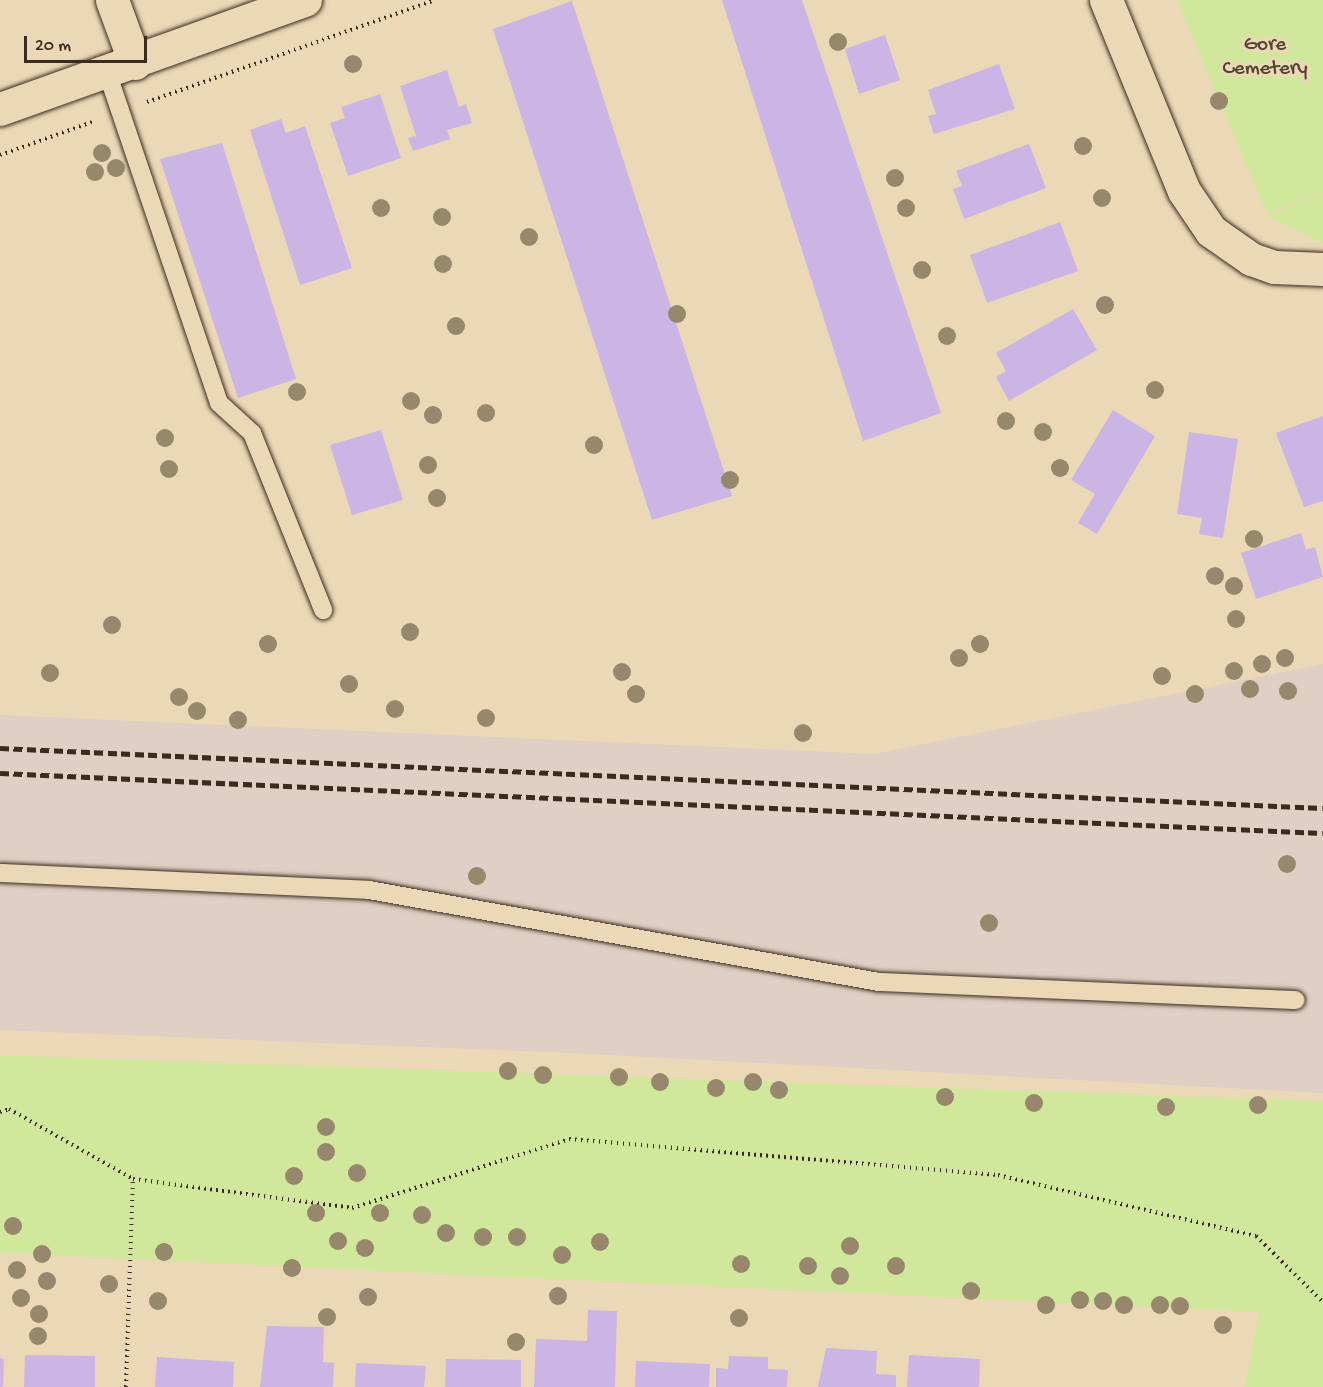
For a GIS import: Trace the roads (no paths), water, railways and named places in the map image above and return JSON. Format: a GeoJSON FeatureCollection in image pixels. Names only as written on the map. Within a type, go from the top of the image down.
{"type":"FeatureCollection","features":[{"type":"Feature","properties":{"kind":"street"},"geometry":{"type":"LineString","coordinates":[[112,0],[121,67]]}},
{"type":"Feature","properties":{"kind":"street"},"geometry":{"type":"LineString","coordinates":[[0,109],[305,0]]}},
{"type":"Feature","properties":{"kind":"street"},"geometry":{"type":"LineString","coordinates":[[1106,0],[1184,191],[1211,231],[1251,259],[1274,267],[1323,269]]}},
{"type":"Feature","properties":{"kind":"lane"},"geometry":{"type":"LineString","coordinates":[[121,67],[119,112],[219,403],[252,433],[322,610]]}},
{"type":"Feature","properties":{"kind":"lane"},"geometry":{"type":"LineString","coordinates":[[0,873],[369,890],[879,982],[1296,1000]]}},
{"type":"Feature","properties":{"kind":"railway"},"geometry":{"type":"LineString","coordinates":[[0,748],[1323,808]]}},
{"type":"Feature","properties":{"kind":"railway"},"geometry":{"type":"LineString","coordinates":[[0,773],[1323,833]]}},
{"type":"Feature","properties":{"kind":"park label","name":"Gore Cemetery"},"geometry":{"type":"Point","coordinates":[1265,58]}}]}
